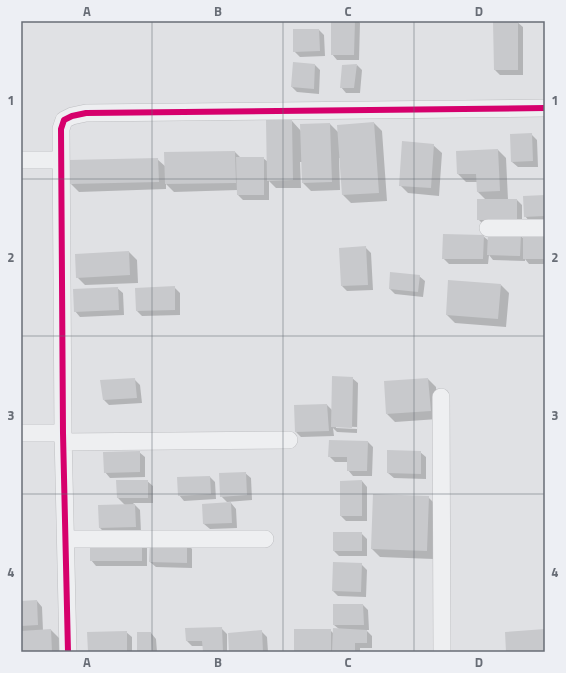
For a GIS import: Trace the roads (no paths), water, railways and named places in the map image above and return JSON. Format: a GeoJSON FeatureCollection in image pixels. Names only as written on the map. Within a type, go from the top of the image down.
{"type":"FeatureCollection","features":[{"type":"Feature","properties":{"kind":"street"},"geometry":{"type":"LineString","coordinates":[[68,652],[63,438],[61,129],[64,120],[67,117],[86,113],[545,108]]}},
{"type":"Feature","properties":{"kind":"street"},"geometry":{"type":"LineString","coordinates":[[21,160],[61,160]]}},
{"type":"Feature","properties":{"kind":"street"},"geometry":{"type":"LineString","coordinates":[[488,228],[545,228]]}},
{"type":"Feature","properties":{"kind":"street"},"geometry":{"type":"LineString","coordinates":[[441,397],[442,652]]}},
{"type":"Feature","properties":{"kind":"street"},"geometry":{"type":"LineString","coordinates":[[21,433],[63,438],[289,440]]}},
{"type":"Feature","properties":{"kind":"street"},"geometry":{"type":"LineString","coordinates":[[66,539],[265,539]]}}]}
